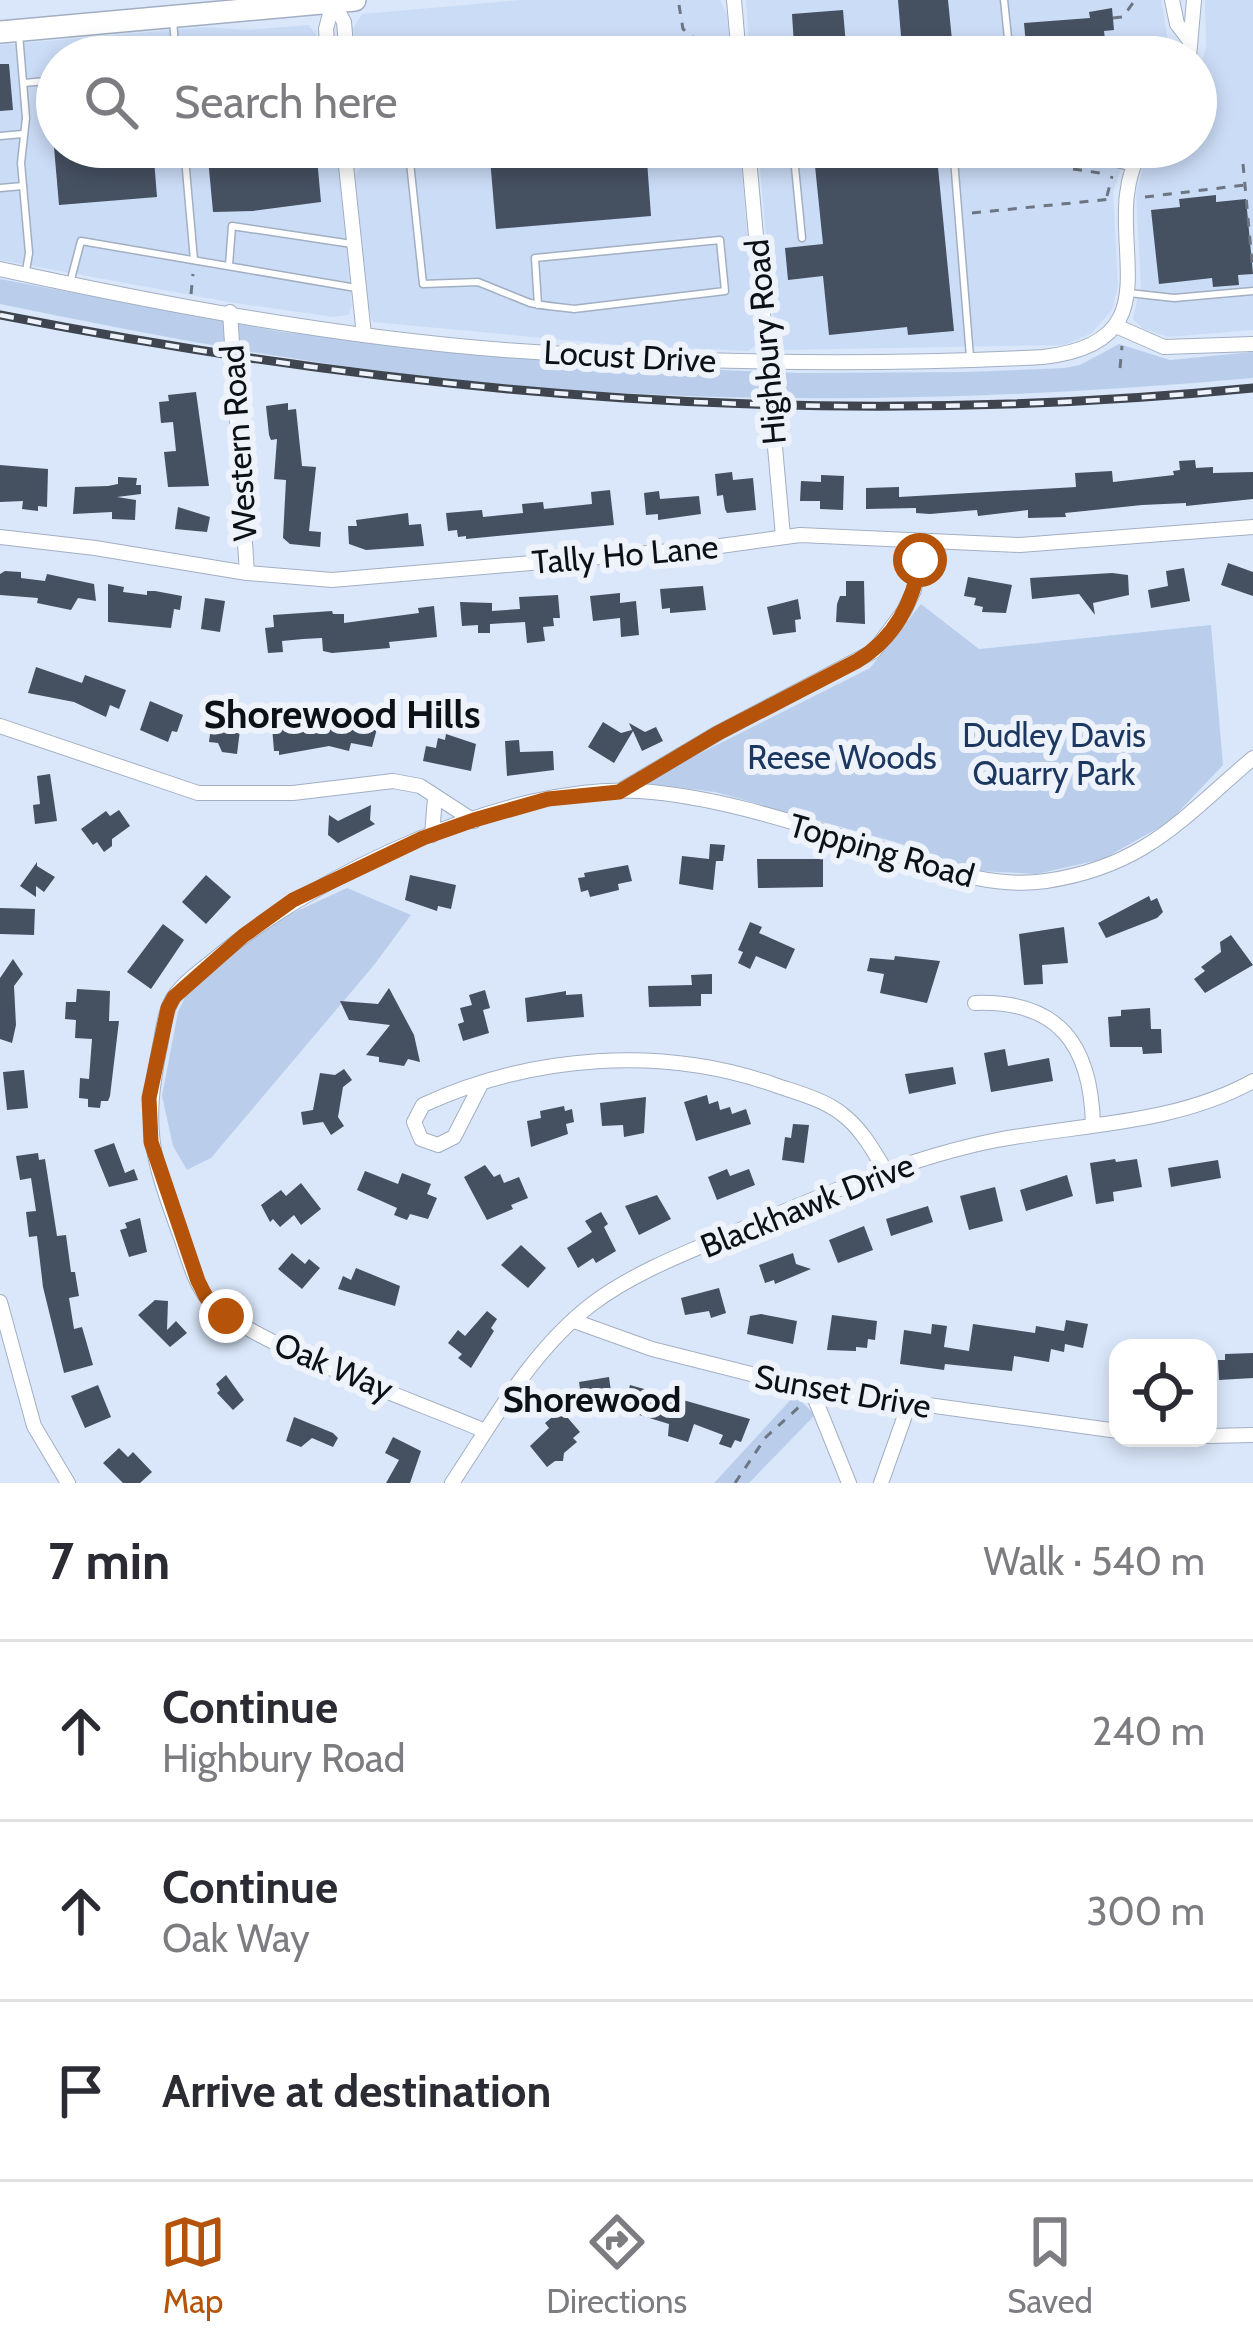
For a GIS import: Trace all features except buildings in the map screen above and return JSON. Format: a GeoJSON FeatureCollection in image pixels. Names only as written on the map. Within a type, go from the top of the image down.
{"type":"FeatureCollection","features":[{"type":"Feature","properties":{"kind":"main road"},"geometry":{"type":"LineString","coordinates":[[247,10],[285,0]]}},
{"type":"Feature","properties":{"kind":"main road"},"geometry":{"type":"LineString","coordinates":[[9,31],[341,1]]}},
{"type":"Feature","properties":{"kind":"street"},"geometry":{"type":"LineString","coordinates":[[734,0],[737,36]]}},
{"type":"Feature","properties":{"kind":"street"},"geometry":{"type":"LineString","coordinates":[[1172,0],[1183,36]]}},
{"type":"Feature","properties":{"kind":"street"},"geometry":{"type":"LineString","coordinates":[[1190,36],[1194,0]]}},
{"type":"Feature","properties":{"kind":"street"},"geometry":{"type":"LineString","coordinates":[[327,36],[326,22],[341,1]]}},
{"type":"Feature","properties":{"kind":"street"},"geometry":{"type":"LineString","coordinates":[[341,1],[345,36]]}},
{"type":"Feature","properties":{"kind":"street"},"geometry":{"type":"LineString","coordinates":[[348,168],[364,335]]}},
{"type":"Feature","properties":{"kind":"street","name":"Highbury Road"},"geometry":{"type":"LineString","coordinates":[[750,168],[783,536]]}},
{"type":"Feature","properties":{"kind":"street"},"geometry":{"type":"LineString","coordinates":[[1130,168],[1124,199],[1130,293],[1117,326],[1164,347],[1253,344]]}},
{"type":"Feature","properties":{"kind":"street","name":"Locust Drive"},"geometry":{"type":"LineString","coordinates":[[0,269],[364,335],[505,350],[767,363],[970,361],[1072,354],[1096,345],[1117,326]]}},
{"type":"Feature","properties":{"kind":"street","name":"Western Road"},"geometry":{"type":"LineString","coordinates":[[230,312],[247,573]]}},
{"type":"Feature","properties":{"kind":"street","name":"Tally Ho Lane"},"geometry":{"type":"LineString","coordinates":[[0,537],[247,573],[374,579],[706,548],[783,536],[1020,545],[1253,527]]}},
{"type":"Feature","properties":{"kind":"street"},"geometry":{"type":"LineString","coordinates":[[0,726],[198,793],[293,793],[393,781],[420,787],[474,820],[548,799],[619,792],[718,733],[874,651],[914,590],[923,543]]}},
{"type":"Feature","properties":{"kind":"street","name":"Topping Road"},"geometry":{"type":"LineString","coordinates":[[619,792],[712,801],[954,874],[1015,883],[1100,868],[1148,845],[1185,821],[1253,758]]}},
{"type":"Feature","properties":{"kind":"street"},"geometry":{"type":"LineString","coordinates":[[432,835],[435,798]]}},
{"type":"Feature","properties":{"kind":"street","name":"Oak Way"},"geometry":{"type":"LineString","coordinates":[[474,820],[293,900],[188,982],[168,1008],[148,1117],[172,1212],[198,1281],[216,1307],[279,1343],[485,1431]]}},
{"type":"Feature","properties":{"kind":"street"},"geometry":{"type":"LineString","coordinates":[[975,1003],[1025,1007],[1063,1029],[1087,1072],[1093,1125]]}},
{"type":"Feature","properties":{"kind":"street"},"geometry":{"type":"LineString","coordinates":[[481,1085],[454,1137],[438,1145],[421,1138],[414,1122],[422,1105],[481,1085],[518,1073],[588,1063],[672,1059],[713,1066],[822,1102],[855,1126],[887,1173]]}},
{"type":"Feature","properties":{"kind":"street","name":"Blackhawk Drive"},"geometry":{"type":"LineString","coordinates":[[452,1483],[520,1380],[574,1321],[594,1303],[659,1266],[784,1211],[955,1149],[1205,1103],[1253,1081]]}},
{"type":"Feature","properties":{"kind":"street"},"geometry":{"type":"LineString","coordinates":[[0,1302],[34,1426],[68,1483]]}},
{"type":"Feature","properties":{"kind":"street","name":"Sunset Drive"},"geometry":{"type":"LineString","coordinates":[[574,1321],[652,1348],[813,1392],[1109,1431]]}},
{"type":"Feature","properties":{"kind":"street"},"geometry":{"type":"LineString","coordinates":[[813,1392],[849,1483]]}},
{"type":"Feature","properties":{"kind":"street"},"geometry":{"type":"LineString","coordinates":[[881,1483],[909,1404]]}},
{"type":"Feature","properties":{"kind":"street"},"geometry":{"type":"LineString","coordinates":[[1217,1436],[1253,1435]]}},
{"type":"Feature","properties":{"kind":"lane"},"geometry":{"type":"LineString","coordinates":[[1004,0],[1008,36]]}},
{"type":"Feature","properties":{"kind":"lane"},"geometry":{"type":"LineString","coordinates":[[172,16],[174,36]]}},
{"type":"Feature","properties":{"kind":"lane"},"geometry":{"type":"LineString","coordinates":[[9,31],[24,83],[23,186],[29,254],[25,275]]}},
{"type":"Feature","properties":{"kind":"lane"},"geometry":{"type":"LineString","coordinates":[[24,83],[36,82]]}},
{"type":"Feature","properties":{"kind":"lane"},"geometry":{"type":"LineString","coordinates":[[0,136],[23,134]]}},
{"type":"Feature","properties":{"kind":"lane"},"geometry":{"type":"LineString","coordinates":[[186,168],[194,260]]}},
{"type":"Feature","properties":{"kind":"lane"},"geometry":{"type":"LineString","coordinates":[[411,168],[423,284],[478,282],[538,304],[574,309],[725,291],[720,240],[535,258],[538,304]]}},
{"type":"Feature","properties":{"kind":"lane"},"geometry":{"type":"LineString","coordinates":[[795,168],[802,238]]}},
{"type":"Feature","properties":{"kind":"lane"},"geometry":{"type":"LineString","coordinates":[[954,168],[970,361]]}},
{"type":"Feature","properties":{"kind":"lane"},"geometry":{"type":"LineString","coordinates":[[0,188],[23,186]]}},
{"type":"Feature","properties":{"kind":"lane"},"geometry":{"type":"LineString","coordinates":[[229,265],[232,226],[355,244]]}},
{"type":"Feature","properties":{"kind":"lane"},"geometry":{"type":"LineString","coordinates":[[70,283],[81,241],[360,288]]}},
{"type":"Feature","properties":{"kind":"lane"},"geometry":{"type":"LineString","coordinates":[[1130,293],[1174,298],[1253,291]]}},
{"type":"Feature","properties":{"kind":"path"},"geometry":{"type":"LineString","coordinates":[[1113,18],[1123,17],[1135,0]]}},
{"type":"Feature","properties":{"kind":"path"},"geometry":{"type":"LineString","coordinates":[[679,4],[683,29],[692,36]]}},
{"type":"Feature","properties":{"kind":"path"},"geometry":{"type":"LineString","coordinates":[[1243,164],[1253,272]]}},
{"type":"Feature","properties":{"kind":"path"},"geometry":{"type":"LineString","coordinates":[[1073,169],[1112,175]]}},
{"type":"Feature","properties":{"kind":"path"},"geometry":{"type":"LineString","coordinates":[[956,215],[1245,185]]}},
{"type":"Feature","properties":{"kind":"path"},"geometry":{"type":"LineString","coordinates":[[191,294],[194,260]]}},
{"type":"Feature","properties":{"kind":"path"},"geometry":{"type":"LineString","coordinates":[[1120,368],[1122,344]]}},
{"type":"Feature","properties":{"kind":"path"},"geometry":{"type":"LineString","coordinates":[[735,1483],[766,1437],[813,1392]]}},
{"type":"Feature","properties":{"kind":"shaded area"},"geometry":{"type":"Polygon","coordinates":[[[520,0],[720,0],[729,36],[354,36],[362,14],[520,0]]]}},
{"type":"Feature","properties":{"kind":"shaded area"},"geometry":{"type":"Polygon","coordinates":[[[746,0],[1161,0],[1167,36],[749,36],[746,0]]]}},
{"type":"Feature","properties":{"kind":"shaded area"},"geometry":{"type":"Polygon","coordinates":[[[1205,0],[1253,0],[1253,330],[1168,337],[1142,328],[1133,319],[1141,284],[1136,192],[1143,168],[1217,168],[1217,36],[1206,36],[1205,0]]]}},
{"type":"Feature","properties":{"kind":"shaded area"},"geometry":{"type":"Polygon","coordinates":[[[308,25],[316,36],[104,36],[208,27],[247,30],[308,25]]]}},
{"type":"Feature","properties":{"kind":"shaded area"},"geometry":{"type":"Polygon","coordinates":[[[36,42],[36,168],[339,168],[352,306],[348,315],[333,317],[229,302],[0,260],[0,45],[36,42]]]}},
{"type":"Feature","properties":{"kind":"shaded area"},"geometry":{"type":"Polygon","coordinates":[[[361,168],[742,168],[756,345],[748,351],[618,345],[373,322],[355,175],[361,168]]]}},
{"type":"Feature","properties":{"kind":"shaded area"},"geometry":{"type":"Polygon","coordinates":[[[760,168],[1122,168],[1113,192],[1118,285],[1112,310],[1092,333],[1065,345],[781,350],[775,335],[760,168]]]}},
{"type":"Feature","properties":{"kind":"green space"},"geometry":{"type":"Polygon","coordinates":[[[0,279],[282,332],[599,365],[798,373],[967,372],[1064,368],[1080,365],[1119,344],[1170,360],[1253,352],[1253,378],[1049,392],[846,398],[540,388],[328,364],[54,315],[0,304],[0,279]]]}},
{"type":"Feature","properties":{"kind":"green space","name":"Dudley Davis Quarry Park"},"geometry":{"type":"Polygon","coordinates":[[[921,604],[979,649],[1211,625],[1223,765],[1169,822],[1103,859],[1037,874],[978,871],[895,842],[715,792],[641,783],[870,668],[921,604]]]}},
{"type":"Feature","properties":{"kind":"green space"},"geometry":{"type":"Polygon","coordinates":[[[347,888],[411,915],[211,1158],[187,1170],[173,1146],[162,1096],[185,997],[240,947],[282,918],[347,888]]]}},
{"type":"Feature","properties":{"kind":"green space"},"geometry":{"type":"Polygon","coordinates":[[[795,1395],[815,1415],[749,1483],[714,1483],[795,1395]]]}},
{"type":"Feature","properties":{"kind":"railway"},"geometry":{"type":"LineString","coordinates":[[0,315],[313,367],[624,398],[936,406],[1253,388]]}},
{"type":"Feature","properties":{"kind":"district","name":"Shorewood Hills"},"geometry":{"type":"Point","coordinates":[342,714]}},
{"type":"Feature","properties":{"kind":"district","name":"Shorewood"},"geometry":{"type":"Point","coordinates":[592,1399]}},
{"type":"Feature","properties":{"kind":"route"},"geometry":{"type":"LineString","coordinates":[[226,1316],[206,1297],[198,1281],[151,1142],[149,1098],[174,997],[243,936],[293,900],[423,838],[474,820],[548,799],[619,792],[718,733],[857,661],[874,651],[896,627],[914,590],[920,560]]}},
{"type":"Feature","properties":{"kind":"park label","name":"Reese Woods"},"geometry":{"type":"Point","coordinates":[842,757]}}]}
